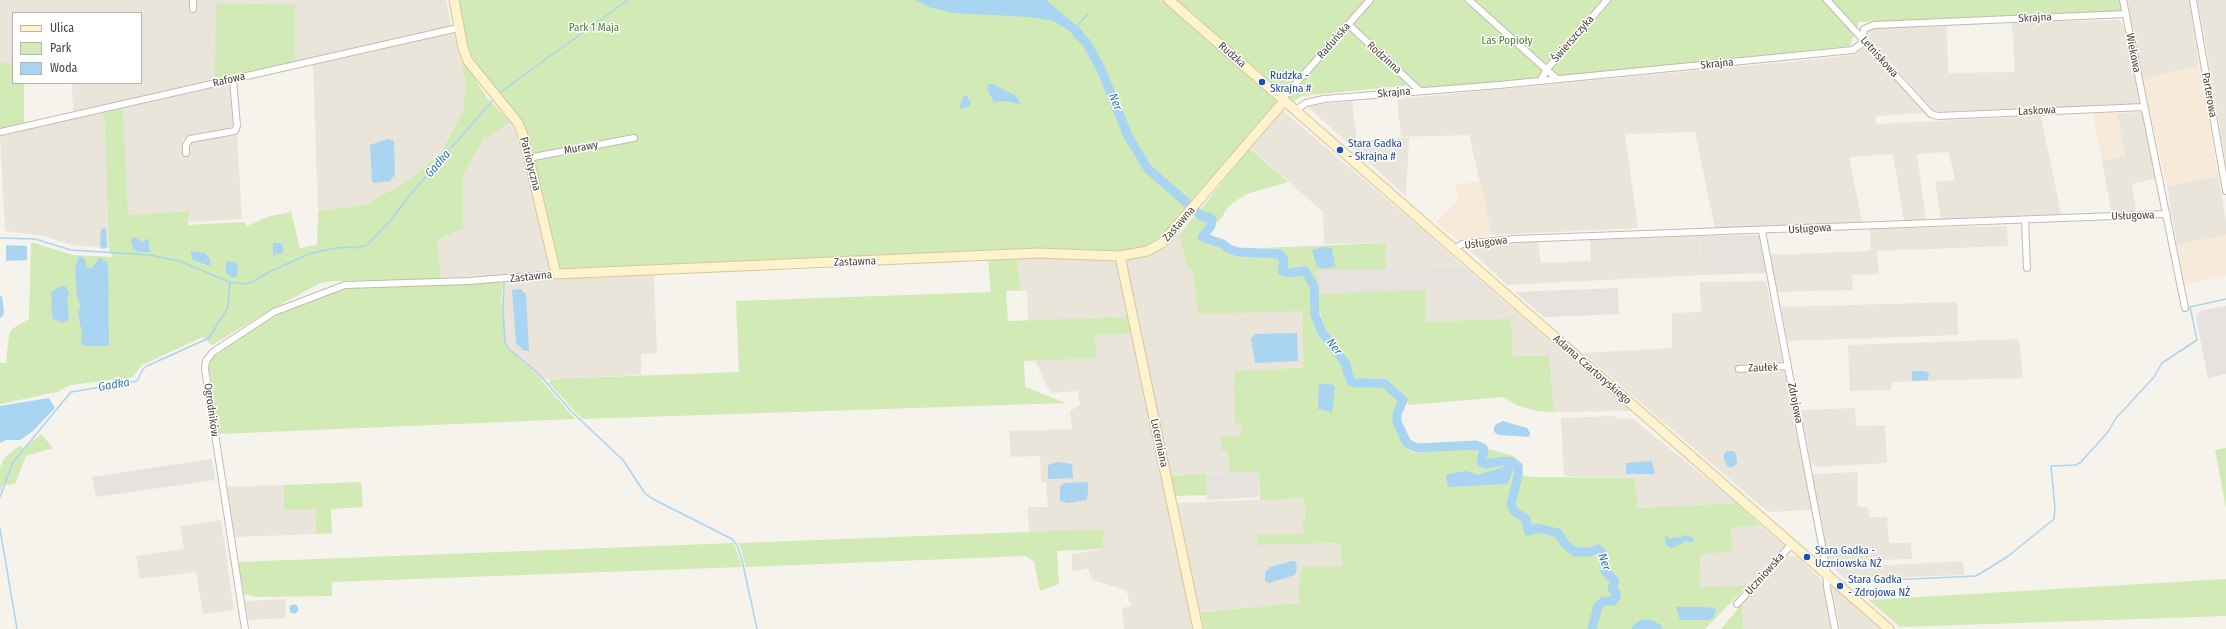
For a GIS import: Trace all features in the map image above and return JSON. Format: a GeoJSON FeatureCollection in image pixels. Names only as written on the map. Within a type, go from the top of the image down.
{"type":"FeatureCollection","features":[{"type":"Feature","properties":{"kind":"street"},"geometry":{"type":"LineString","coordinates":[[193,0],[193,9]]}},
{"type":"Feature","properties":{"kind":"street","name":"Patriotyczna"},"geometry":{"type":"LineString","coordinates":[[454,0],[458,28],[468,61],[518,123],[524,138],[556,274]]}},
{"type":"Feature","properties":{"kind":"street","name":"Rudzka"},"geometry":{"type":"LineString","coordinates":[[1169,0],[1295,111]]}},
{"type":"Feature","properties":{"kind":"street","name":"Raduńska"},"geometry":{"type":"LineString","coordinates":[[1283,100],[1370,0]]}},
{"type":"Feature","properties":{"kind":"street"},"geometry":{"type":"LineString","coordinates":[[1469,0],[1548,69],[1557,79]]}},
{"type":"Feature","properties":{"kind":"street","name":"Świerszczyka"},"geometry":{"type":"LineString","coordinates":[[1541,80],[1548,69],[1607,0]]}},
{"type":"Feature","properties":{"kind":"street","name":"Letniskowa"},"geometry":{"type":"LineString","coordinates":[[1827,0],[1930,114]]}},
{"type":"Feature","properties":{"kind":"street","name":"Wiekowa"},"geometry":{"type":"LineString","coordinates":[[2123,0],[2167,214],[2184,308]]}},
{"type":"Feature","properties":{"kind":"street","name":"Parterowa"},"geometry":{"type":"LineString","coordinates":[[2192,0],[2226,191]]}},
{"type":"Feature","properties":{"kind":"street","name":"Skrajna"},"geometry":{"type":"LineString","coordinates":[[1295,111],[1306,103],[1319,100],[1557,79],[1853,50],[1861,44],[1861,37],[1864,29],[1874,25],[2126,14]]}},
{"type":"Feature","properties":{"kind":"street","name":"Rodzinna"},"geometry":{"type":"LineString","coordinates":[[1348,25],[1420,91]]}},
{"type":"Feature","properties":{"kind":"street","name":"Rafowa"},"geometry":{"type":"LineString","coordinates":[[0,132],[458,28]]}},
{"type":"Feature","properties":{"kind":"street"},"geometry":{"type":"LineString","coordinates":[[186,153],[186,145],[190,139],[235,131],[237,126],[233,79]]}},
{"type":"Feature","properties":{"kind":"street","name":"Zastawna"},"geometry":{"type":"LineString","coordinates":[[358,284],[469,281],[556,274],[1038,253],[1120,256],[1147,251],[1158,247],[1198,202],[1283,100]]}},
{"type":"Feature","properties":{"kind":"street","name":"Laskowa"},"geometry":{"type":"LineString","coordinates":[[1930,114],[1938,116],[2144,107]]}},
{"type":"Feature","properties":{"kind":"street","name":"Adama Czartoryskiego"},"geometry":{"type":"LineString","coordinates":[[1295,111],[1889,629]]}},
{"type":"Feature","properties":{"kind":"street","name":"Murawy"},"geometry":{"type":"LineString","coordinates":[[528,158],[634,138]]}},
{"type":"Feature","properties":{"kind":"street","name":"Usługowa"},"geometry":{"type":"LineString","coordinates":[[1454,250],[1462,244],[1515,239],[1762,231],[2167,214]]}},
{"type":"Feature","properties":{"kind":"street"},"geometry":{"type":"LineString","coordinates":[[2025,220],[2027,268]]}},
{"type":"Feature","properties":{"kind":"street","name":"Zdrojowa"},"geometry":{"type":"LineString","coordinates":[[1762,231],[1788,366],[1835,629]]}},
{"type":"Feature","properties":{"kind":"street","name":"Lucerniana"},"geometry":{"type":"LineString","coordinates":[[1120,256],[1198,629]]}},
{"type":"Feature","properties":{"kind":"street","name":"Ogrodników"},"geometry":{"type":"LineString","coordinates":[[245,629],[218,460],[205,369],[206,361],[213,352],[274,312],[332,289],[358,284]]}},
{"type":"Feature","properties":{"kind":"street","name":"Zaułek"},"geometry":{"type":"LineString","coordinates":[[1739,369],[1788,366]]}},
{"type":"Feature","properties":{"kind":"street","name":"Uczniowska"},"geometry":{"type":"LineString","coordinates":[[1737,604],[1792,544]]}},
{"type":"Feature","properties":{"kind":"shaded area"},"geometry":{"type":"Polygon","coordinates":[[[0,0],[446,0],[451,26],[73,113],[72,84],[142,84],[142,12],[12,12],[12,63],[0,63],[0,0]]]}},
{"type":"Feature","properties":{"kind":"shaded area"},"geometry":{"type":"Polygon","coordinates":[[[2127,0],[2189,0],[2199,66],[2142,79],[2127,0]]]}},
{"type":"Feature","properties":{"kind":"shaded area"},"geometry":{"type":"Polygon","coordinates":[[[2197,0],[2226,0],[2226,164],[2201,18],[2197,0]]]}},
{"type":"Feature","properties":{"kind":"shaded area"},"geometry":{"type":"Polygon","coordinates":[[[2118,20],[2123,24],[2140,104],[1944,112],[1935,111],[1867,37],[1867,31],[1877,28],[1947,26],[1948,73],[2015,72],[2012,22],[2118,20]]]}},
{"type":"Feature","properties":{"kind":"shaded area"},"geometry":{"type":"Polygon","coordinates":[[[454,33],[466,82],[463,111],[441,152],[412,178],[365,205],[318,211],[313,65],[454,33]]]}},
{"type":"Feature","properties":{"kind":"shaded area"},"geometry":{"type":"Polygon","coordinates":[[[1865,47],[1925,113],[1876,116],[1876,124],[2041,116],[2061,214],[1941,219],[1935,182],[1955,180],[1949,152],[1917,154],[1926,220],[1904,221],[1893,154],[1849,157],[1862,222],[1715,228],[1695,132],[1625,134],[1638,228],[1492,235],[1469,135],[1401,137],[1397,99],[1827,58],[1855,54],[1865,47]]]}},
{"type":"Feature","properties":{"kind":"shaded area"},"geometry":{"type":"Polygon","coordinates":[[[2199,66],[2218,176],[2167,186],[2142,79],[2199,66]]]}},
{"type":"Feature","properties":{"kind":"shaded area"},"geometry":{"type":"Polygon","coordinates":[[[231,84],[234,123],[228,129],[182,140],[184,154],[191,141],[237,135],[242,219],[190,222],[189,211],[127,215],[123,108],[231,84]]]}},
{"type":"Feature","properties":{"kind":"shaded area"},"geometry":{"type":"Polygon","coordinates":[[[1352,101],[1357,140],[1409,138],[1406,196],[1308,107],[1352,101]]]}},
{"type":"Feature","properties":{"kind":"shaded area"},"geometry":{"type":"Polygon","coordinates":[[[1282,110],[1437,242],[1464,267],[1386,269],[1385,243],[1324,244],[1323,212],[1250,148],[1282,110]]]}},
{"type":"Feature","properties":{"kind":"shaded area"},"geometry":{"type":"Polygon","coordinates":[[[2142,112],[2155,179],[2132,184],[2136,212],[2112,215],[2102,161],[2125,156],[2117,113],[2142,112]]]}},
{"type":"Feature","properties":{"kind":"shaded area"},"geometry":{"type":"Polygon","coordinates":[[[104,113],[109,248],[71,245],[44,236],[5,231],[0,135],[104,113]]]}},
{"type":"Feature","properties":{"kind":"shaded area"},"geometry":{"type":"Polygon","coordinates":[[[2117,113],[2125,156],[2102,161],[2093,114],[2117,113]]]}},
{"type":"Feature","properties":{"kind":"shaded area"},"geometry":{"type":"Polygon","coordinates":[[[511,122],[519,140],[551,269],[507,277],[441,279],[437,240],[463,229],[463,175],[484,139],[511,122]]]}},
{"type":"Feature","properties":{"kind":"shaded area"},"geometry":{"type":"Polygon","coordinates":[[[2218,176],[2226,221],[2226,235],[2177,245],[2167,186],[2218,176]]]}},
{"type":"Feature","properties":{"kind":"shaded area"},"geometry":{"type":"Polygon","coordinates":[[[1480,181],[1492,235],[1458,240],[1435,222],[1458,201],[1456,185],[1480,181]]]}},
{"type":"Feature","properties":{"kind":"shaded area"},"geometry":{"type":"Polygon","coordinates":[[[1175,219],[1189,271],[1192,268],[1198,314],[1302,310],[1303,369],[1236,423],[1240,423],[1241,436],[1221,438],[1228,449],[1229,473],[1166,475],[1172,503],[1304,498],[1305,520],[1301,521],[1304,533],[1256,535],[1257,545],[1340,543],[1342,566],[1298,592],[1300,603],[1195,612],[1198,629],[1124,629],[1122,608],[1131,606],[1126,590],[1092,580],[1088,568],[1072,571],[1072,554],[1103,549],[1104,530],[1029,532],[1028,507],[1048,507],[1046,482],[1041,482],[1040,456],[1011,457],[1009,431],[1072,429],[1070,411],[1080,405],[1078,391],[1051,393],[1045,383],[1036,362],[1037,320],[1028,321],[1027,291],[1017,291],[1011,251],[1175,219]]]}},
{"type":"Feature","properties":{"kind":"shaded area"},"geometry":{"type":"Polygon","coordinates":[[[2007,226],[2008,246],[1877,251],[1879,274],[1852,275],[1853,290],[1777,292],[1769,255],[1871,251],[1870,229],[2007,226]]]}},
{"type":"Feature","properties":{"kind":"shaded area"},"geometry":{"type":"Polygon","coordinates":[[[1759,235],[1766,273],[1702,275],[1700,236],[1759,235]]]}},
{"type":"Feature","properties":{"kind":"shaded area"},"geometry":{"type":"Polygon","coordinates":[[[2226,235],[2226,276],[2184,285],[2177,245],[2226,235]]]}},
{"type":"Feature","properties":{"kind":"shaded area"},"geometry":{"type":"Polygon","coordinates":[[[1700,236],[1702,275],[1507,285],[1468,248],[1538,241],[1541,263],[1591,261],[1590,240],[1700,236]]]}},
{"type":"Feature","properties":{"kind":"shaded area"},"geometry":{"type":"Polygon","coordinates":[[[1464,267],[1489,288],[1320,295],[1317,270],[1464,267]]]}},
{"type":"Feature","properties":{"kind":"shaded area"},"geometry":{"type":"Polygon","coordinates":[[[654,275],[657,353],[641,354],[641,375],[504,381],[501,311],[504,281],[654,275]]]}},
{"type":"Feature","properties":{"kind":"shaded area"},"geometry":{"type":"Polygon","coordinates":[[[1766,281],[1812,510],[1768,512],[1583,353],[1672,348],[1672,313],[1701,312],[1700,282],[1766,281]]]}},
{"type":"Feature","properties":{"kind":"shaded area"},"geometry":{"type":"Polygon","coordinates":[[[1489,288],[1631,411],[1554,412],[1549,357],[1513,356],[1426,322],[1426,290],[1489,288]]]}},
{"type":"Feature","properties":{"kind":"shaded area"},"geometry":{"type":"Polygon","coordinates":[[[1618,288],[1619,314],[1544,317],[1515,292],[1618,288]]]}},
{"type":"Feature","properties":{"kind":"shaded area"},"geometry":{"type":"Polygon","coordinates":[[[1957,302],[1958,335],[1787,341],[1781,307],[1957,302]]]}},
{"type":"Feature","properties":{"kind":"shaded area"},"geometry":{"type":"Polygon","coordinates":[[[2226,306],[2226,374],[2208,378],[2196,318],[2200,311],[2226,306]]]}},
{"type":"Feature","properties":{"kind":"shaded area"},"geometry":{"type":"Polygon","coordinates":[[[2019,339],[2023,378],[1892,382],[1891,390],[1850,391],[1848,345],[2019,339]]]}},
{"type":"Feature","properties":{"kind":"shaded area"},"geometry":{"type":"Polygon","coordinates":[[[1855,408],[1856,426],[1885,425],[1887,463],[1818,467],[1811,463],[1800,410],[1855,408]]]}},
{"type":"Feature","properties":{"kind":"shaded area"},"geometry":{"type":"Polygon","coordinates":[[[1614,416],[1619,419],[1632,418],[1737,503],[1638,508],[1635,478],[1564,476],[1561,418],[1614,416]]]}},
{"type":"Feature","properties":{"kind":"shaded area"},"geometry":{"type":"Polygon","coordinates":[[[212,459],[215,480],[96,497],[92,477],[212,459]]]}},
{"type":"Feature","properties":{"kind":"shaded area"},"geometry":{"type":"Polygon","coordinates":[[[1259,472],[1259,497],[1207,500],[1206,474],[1259,472]]]}},
{"type":"Feature","properties":{"kind":"shaded area"},"geometry":{"type":"Polygon","coordinates":[[[1858,472],[1857,507],[1868,507],[1869,517],[1887,517],[1889,543],[1911,543],[1912,559],[1829,561],[1811,474],[1858,472]]]}},
{"type":"Feature","properties":{"kind":"shaded area"},"geometry":{"type":"Polygon","coordinates":[[[284,485],[284,510],[315,509],[316,534],[235,537],[227,487],[284,485]]]}},
{"type":"Feature","properties":{"kind":"shaded area"},"geometry":{"type":"Polygon","coordinates":[[[221,520],[234,610],[203,614],[196,572],[140,579],[136,556],[184,549],[180,526],[221,520]]]}},
{"type":"Feature","properties":{"kind":"shaded area"},"geometry":{"type":"Polygon","coordinates":[[[1761,526],[1785,546],[1748,585],[1701,588],[1700,554],[1733,552],[1731,528],[1761,526]]]}},
{"type":"Feature","properties":{"kind":"shaded area"},"geometry":{"type":"Polygon","coordinates":[[[1797,556],[1822,581],[1832,629],[1743,629],[1742,604],[1787,557],[1797,556]]]}},
{"type":"Feature","properties":{"kind":"shaded area"},"geometry":{"type":"Polygon","coordinates":[[[1963,561],[1964,575],[1845,579],[1834,568],[1963,561]]]}},
{"type":"Feature","properties":{"kind":"shaded area"},"geometry":{"type":"Polygon","coordinates":[[[1832,588],[1837,589],[1882,629],[1840,629],[1832,588]]]}},
{"type":"Feature","properties":{"kind":"shaded area"},"geometry":{"type":"Polygon","coordinates":[[[285,599],[286,618],[248,620],[245,601],[285,599]]]}},
{"type":"Feature","properties":{"kind":"green space"},"geometry":{"type":"Polygon","coordinates":[[[459,0],[2126,0],[2127,8],[2119,11],[1859,22],[1850,46],[1497,83],[1423,89],[1411,85],[1302,96],[1293,102],[1297,106],[1288,110],[1294,117],[1284,108],[1249,148],[1288,182],[1246,194],[1229,206],[1218,223],[1211,213],[1204,213],[1201,209],[1246,152],[1158,253],[1126,260],[1071,255],[1017,257],[1020,290],[1006,291],[1008,321],[1128,317],[1131,333],[1095,335],[1096,358],[1024,361],[1025,387],[1066,403],[582,419],[549,383],[551,379],[739,372],[736,301],[991,292],[988,259],[561,277],[524,127],[482,73],[467,47],[459,0]]]}},
{"type":"Feature","properties":{"kind":"green space"},"geometry":{"type":"Polygon","coordinates":[[[216,3],[295,5],[295,61],[215,79],[216,3]]]}},
{"type":"Feature","properties":{"kind":"green space"},"geometry":{"type":"Polygon","coordinates":[[[461,62],[466,64],[487,98],[511,122],[484,139],[463,175],[463,229],[437,240],[441,279],[332,281],[320,283],[267,312],[212,345],[203,337],[142,365],[133,377],[71,385],[57,392],[0,404],[0,363],[6,363],[9,335],[12,329],[29,319],[31,242],[73,255],[112,257],[109,248],[104,113],[123,108],[128,215],[190,211],[188,225],[244,222],[247,226],[270,216],[291,212],[300,248],[317,245],[318,211],[365,205],[412,178],[441,152],[463,111],[466,82],[461,62]]]}},
{"type":"Feature","properties":{"kind":"green space"},"geometry":{"type":"Polygon","coordinates":[[[0,63],[12,63],[12,84],[24,84],[24,123],[0,129],[0,63]]]}},
{"type":"Feature","properties":{"kind":"green space"},"geometry":{"type":"Polygon","coordinates":[[[1195,215],[1201,220],[1207,220],[1208,223],[1199,235],[1200,240],[1221,247],[1227,252],[1248,257],[1278,258],[1281,262],[1280,273],[1288,275],[1301,275],[1309,283],[1312,316],[1319,334],[1343,365],[1345,375],[1352,386],[1382,386],[1399,401],[1395,413],[1394,425],[1406,447],[1414,453],[1471,448],[1493,450],[1514,456],[1523,466],[1523,476],[1635,478],[1638,508],[1737,503],[1761,526],[1731,528],[1733,552],[1700,554],[1701,587],[1748,585],[1705,629],[1204,629],[1200,612],[1300,603],[1298,592],[1302,566],[1342,566],[1340,543],[1257,545],[1256,535],[1304,533],[1301,521],[1305,520],[1304,498],[1260,500],[1259,472],[1229,473],[1228,450],[1221,450],[1221,437],[1241,435],[1240,423],[1235,423],[1234,371],[1303,368],[1302,311],[1198,314],[1192,269],[1189,271],[1179,235],[1195,215]]]}},
{"type":"Feature","properties":{"kind":"green space"},"geometry":{"type":"Polygon","coordinates":[[[1386,243],[1386,269],[1317,270],[1320,294],[1426,290],[1426,322],[1511,319],[1513,356],[1549,356],[1554,412],[1537,411],[1516,405],[1503,397],[1408,405],[1406,397],[1385,378],[1356,379],[1351,372],[1350,362],[1325,328],[1317,303],[1318,284],[1307,268],[1287,268],[1287,257],[1283,251],[1260,248],[1386,243]]]}},
{"type":"Feature","properties":{"kind":"green space"},"geometry":{"type":"Polygon","coordinates":[[[503,282],[501,302],[505,345],[536,374],[575,419],[219,434],[208,365],[211,359],[254,326],[290,308],[348,286],[423,286],[503,282]]]}},
{"type":"Feature","properties":{"kind":"green space"},"geometry":{"type":"Polygon","coordinates":[[[41,434],[53,448],[26,456],[15,484],[3,485],[0,491],[0,467],[5,457],[19,446],[24,448],[41,434]]]}},
{"type":"Feature","properties":{"kind":"green space"},"geometry":{"type":"Polygon","coordinates":[[[2226,448],[2226,509],[2215,450],[2226,448]]]}},
{"type":"Feature","properties":{"kind":"green space"},"geometry":{"type":"Polygon","coordinates":[[[1206,474],[1207,495],[1175,496],[1170,475],[1206,474]]]}},
{"type":"Feature","properties":{"kind":"green space"},"geometry":{"type":"Polygon","coordinates":[[[361,482],[363,507],[331,509],[332,533],[316,534],[315,509],[284,510],[284,485],[361,482]]]}},
{"type":"Feature","properties":{"kind":"green space"},"geometry":{"type":"Polygon","coordinates":[[[1104,529],[1103,549],[1057,551],[1059,584],[1040,591],[1034,562],[1026,556],[746,567],[739,543],[1104,529]]]}},
{"type":"Feature","properties":{"kind":"green space"},"geometry":{"type":"Polygon","coordinates":[[[734,543],[742,567],[332,582],[332,596],[256,597],[244,594],[238,562],[734,543]]]}},
{"type":"Feature","properties":{"kind":"green space"},"geometry":{"type":"Polygon","coordinates":[[[2226,579],[2226,616],[1900,627],[1869,600],[2226,579]]]}},
{"type":"Feature","properties":{"kind":"green space"},"geometry":{"type":"Polygon","coordinates":[[[1742,604],[1743,629],[1721,629],[1742,604]]]}},
{"type":"Feature","properties":{"kind":"water"},"geometry":{"type":"Polygon","coordinates":[[[915,0],[1046,0],[1083,31],[1086,42],[1054,21],[1029,17],[953,13],[929,7],[915,0]]]}},
{"type":"Feature","properties":{"kind":"water"},"geometry":{"type":"Polygon","coordinates":[[[988,84],[992,84],[1015,95],[1021,104],[1005,101],[994,102],[987,89],[988,84]]]}},
{"type":"Feature","properties":{"kind":"water"},"geometry":{"type":"Polygon","coordinates":[[[967,96],[971,103],[970,106],[959,109],[963,97],[967,96]]]}},
{"type":"Feature","properties":{"kind":"water"},"geometry":{"type":"Polygon","coordinates":[[[388,139],[394,141],[395,174],[390,181],[374,183],[372,181],[370,145],[388,139]]]}},
{"type":"Feature","properties":{"kind":"water"},"geometry":{"type":"Polygon","coordinates":[[[106,228],[107,246],[104,249],[101,248],[100,244],[101,229],[106,228]]]}},
{"type":"Feature","properties":{"kind":"water"},"geometry":{"type":"Polygon","coordinates":[[[135,237],[142,242],[148,238],[150,252],[139,252],[133,249],[131,240],[135,237]]]}},
{"type":"Feature","properties":{"kind":"water"},"geometry":{"type":"Polygon","coordinates":[[[273,243],[282,243],[283,253],[275,254],[273,259],[273,243]]]}},
{"type":"Feature","properties":{"kind":"water"},"geometry":{"type":"Polygon","coordinates":[[[6,245],[27,246],[27,260],[6,261],[6,245]]]}},
{"type":"Feature","properties":{"kind":"water"},"geometry":{"type":"Polygon","coordinates":[[[1323,247],[1332,248],[1335,266],[1326,269],[1317,267],[1312,250],[1323,247]]]}},
{"type":"Feature","properties":{"kind":"water"},"geometry":{"type":"Polygon","coordinates":[[[190,251],[205,253],[210,259],[210,266],[193,260],[190,251]]]}},
{"type":"Feature","properties":{"kind":"water"},"geometry":{"type":"Polygon","coordinates":[[[79,256],[84,258],[87,268],[92,268],[100,257],[108,264],[109,346],[86,346],[81,344],[82,333],[78,313],[81,306],[77,297],[75,268],[79,256]]]}},
{"type":"Feature","properties":{"kind":"water"},"geometry":{"type":"Polygon","coordinates":[[[229,261],[236,263],[238,267],[237,277],[232,277],[226,273],[226,263],[229,261]]]}},
{"type":"Feature","properties":{"kind":"water"},"geometry":{"type":"Polygon","coordinates":[[[61,286],[65,286],[69,292],[67,301],[69,313],[68,320],[63,323],[53,319],[52,315],[51,292],[61,286]]]}},
{"type":"Feature","properties":{"kind":"water"},"geometry":{"type":"Polygon","coordinates":[[[522,289],[523,292],[526,293],[529,351],[524,351],[516,343],[512,290],[522,289]]]}},
{"type":"Feature","properties":{"kind":"water"},"geometry":{"type":"Polygon","coordinates":[[[0,295],[2,297],[4,310],[3,316],[0,318],[0,295]]]}},
{"type":"Feature","properties":{"kind":"water"},"geometry":{"type":"Polygon","coordinates":[[[1297,333],[1298,361],[1255,363],[1251,339],[1253,336],[1256,334],[1297,333]]]}},
{"type":"Feature","properties":{"kind":"water"},"geometry":{"type":"Polygon","coordinates":[[[1912,371],[1926,371],[1929,374],[1928,380],[1912,381],[1912,371]]]}},
{"type":"Feature","properties":{"kind":"water"},"geometry":{"type":"Polygon","coordinates":[[[1319,384],[1330,384],[1335,386],[1332,412],[1318,409],[1319,384]]]}},
{"type":"Feature","properties":{"kind":"water"},"geometry":{"type":"Polygon","coordinates":[[[49,398],[55,408],[33,431],[20,440],[6,440],[0,443],[0,406],[49,398]]]}},
{"type":"Feature","properties":{"kind":"water"},"geometry":{"type":"Polygon","coordinates":[[[1503,421],[1527,428],[1530,433],[1529,437],[1499,435],[1494,432],[1494,427],[1496,424],[1503,421]]]}},
{"type":"Feature","properties":{"kind":"water"},"geometry":{"type":"Polygon","coordinates":[[[1727,451],[1733,451],[1736,454],[1737,464],[1731,468],[1727,466],[1724,459],[1724,454],[1727,451]]]}},
{"type":"Feature","properties":{"kind":"water"},"geometry":{"type":"Polygon","coordinates":[[[1652,461],[1655,474],[1626,474],[1626,463],[1652,461]]]}},
{"type":"Feature","properties":{"kind":"water"},"geometry":{"type":"Polygon","coordinates":[[[1057,462],[1072,464],[1073,478],[1048,479],[1048,465],[1057,462]]]}},
{"type":"Feature","properties":{"kind":"water"},"geometry":{"type":"Polygon","coordinates":[[[1511,466],[1513,470],[1508,483],[1448,487],[1446,475],[1467,471],[1477,475],[1511,466]]]}},
{"type":"Feature","properties":{"kind":"water"},"geometry":{"type":"Polygon","coordinates":[[[1065,483],[1088,483],[1087,500],[1067,503],[1060,501],[1060,486],[1065,483]]]}},
{"type":"Feature","properties":{"kind":"water"},"geometry":{"type":"Polygon","coordinates":[[[1685,535],[1694,538],[1693,543],[1685,541],[1671,548],[1666,545],[1665,536],[1672,539],[1672,537],[1677,538],[1685,535]]]}},
{"type":"Feature","properties":{"kind":"water"},"geometry":{"type":"Polygon","coordinates":[[[1292,561],[1296,562],[1297,568],[1295,575],[1269,583],[1265,581],[1265,572],[1270,567],[1292,561]]]}},
{"type":"Feature","properties":{"kind":"water"},"geometry":{"type":"Polygon","coordinates":[[[294,604],[299,609],[294,614],[289,609],[294,604]]]}},
{"type":"Feature","properties":{"kind":"water"},"geometry":{"type":"Polygon","coordinates":[[[1676,607],[1704,607],[1714,608],[1716,610],[1713,618],[1708,620],[1680,620],[1676,607]]]}},
{"type":"Feature","properties":{"kind":"waterway","name":"Gadka"},"geometry":{"type":"LineString","coordinates":[[499,93],[628,0]]}},
{"type":"Feature","properties":{"kind":"waterway"},"geometry":{"type":"LineString","coordinates":[[1077,26],[1088,14]]}},
{"type":"Feature","properties":{"kind":"waterway","name":"Ner"},"geometry":{"type":"LineString","coordinates":[[1077,34],[1086,42],[1101,69],[1128,136],[1148,169],[1203,217],[1209,217],[1212,220],[1211,226],[1202,237],[1223,244],[1229,249],[1239,252],[1280,254],[1284,260],[1282,271],[1289,273],[1305,271],[1314,286],[1315,315],[1322,332],[1346,364],[1351,381],[1354,383],[1384,383],[1403,400],[1397,414],[1397,422],[1407,443],[1417,448],[1476,445],[1483,448],[1484,451],[1481,462],[1485,464],[1504,461],[1512,462],[1518,466],[1518,475],[1511,504],[1514,511],[1526,519],[1528,531],[1538,528],[1558,533],[1565,544],[1575,552],[1590,552],[1598,549],[1602,552],[1605,571],[1615,581],[1612,588],[1616,593],[1616,597],[1613,601],[1604,601],[1598,606],[1592,629]]}},
{"type":"Feature","properties":{"kind":"waterway","name":"Gadka"},"geometry":{"type":"LineString","coordinates":[[0,238],[35,239],[71,250],[150,255],[179,261],[230,282],[244,284],[250,283],[271,271],[309,254],[330,249],[347,247],[355,248],[367,245],[392,219],[408,197],[494,99]]}},
{"type":"Feature","properties":{"kind":"waterway","name":"Gadka"},"geometry":{"type":"LineString","coordinates":[[0,497],[13,462],[71,392],[137,381],[143,369],[147,366],[209,338],[228,307],[230,282]]}},
{"type":"Feature","properties":{"kind":"waterway"},"geometry":{"type":"LineString","coordinates":[[504,283],[503,310],[505,342],[508,348],[539,374],[571,411],[623,460],[644,492],[651,498],[732,539],[737,545],[742,560],[757,629]]}},
{"type":"Feature","properties":{"kind":"waterway"},"geometry":{"type":"LineString","coordinates":[[1847,582],[1976,576],[2007,557],[2054,519],[2055,508],[2051,466],[2075,465],[2080,463],[2108,432],[2116,418],[2154,377],[2162,363],[2197,340],[2190,307],[2226,299]]}},
{"type":"Feature","properties":{"kind":"waterway","name":"Gadka"},"geometry":{"type":"LineString","coordinates":[[0,529],[17,629]]}},
{"type":"Feature","properties":{"kind":"waterway","name":"Ner"},"geometry":{"type":"LineString","coordinates":[[1636,629],[1643,624],[1652,625],[1658,629]]}},
{"type":"Feature","properties":{"kind":"place","name":"Rudzka - Skrajna #"},"geometry":{"type":"Point","coordinates":[1262,82]}},
{"type":"Feature","properties":{"kind":"place","name":"Stara Gadka - Skrajna #"},"geometry":{"type":"Point","coordinates":[1340,150]}},
{"type":"Feature","properties":{"kind":"place","name":"Stara Gadka - Uczniowska NŻ"},"geometry":{"type":"Point","coordinates":[1807,557]}},
{"type":"Feature","properties":{"kind":"place","name":"Stara Gadka - Zdrojowa NŻ"},"geometry":{"type":"Point","coordinates":[1840,586]}},
{"type":"Feature","properties":{"kind":"park label","name":"Park 1 Maja"},"geometry":{"type":"Point","coordinates":[594,28]}},
{"type":"Feature","properties":{"kind":"park label","name":"Las Popioły"},"geometry":{"type":"Point","coordinates":[1507,41]}}]}
